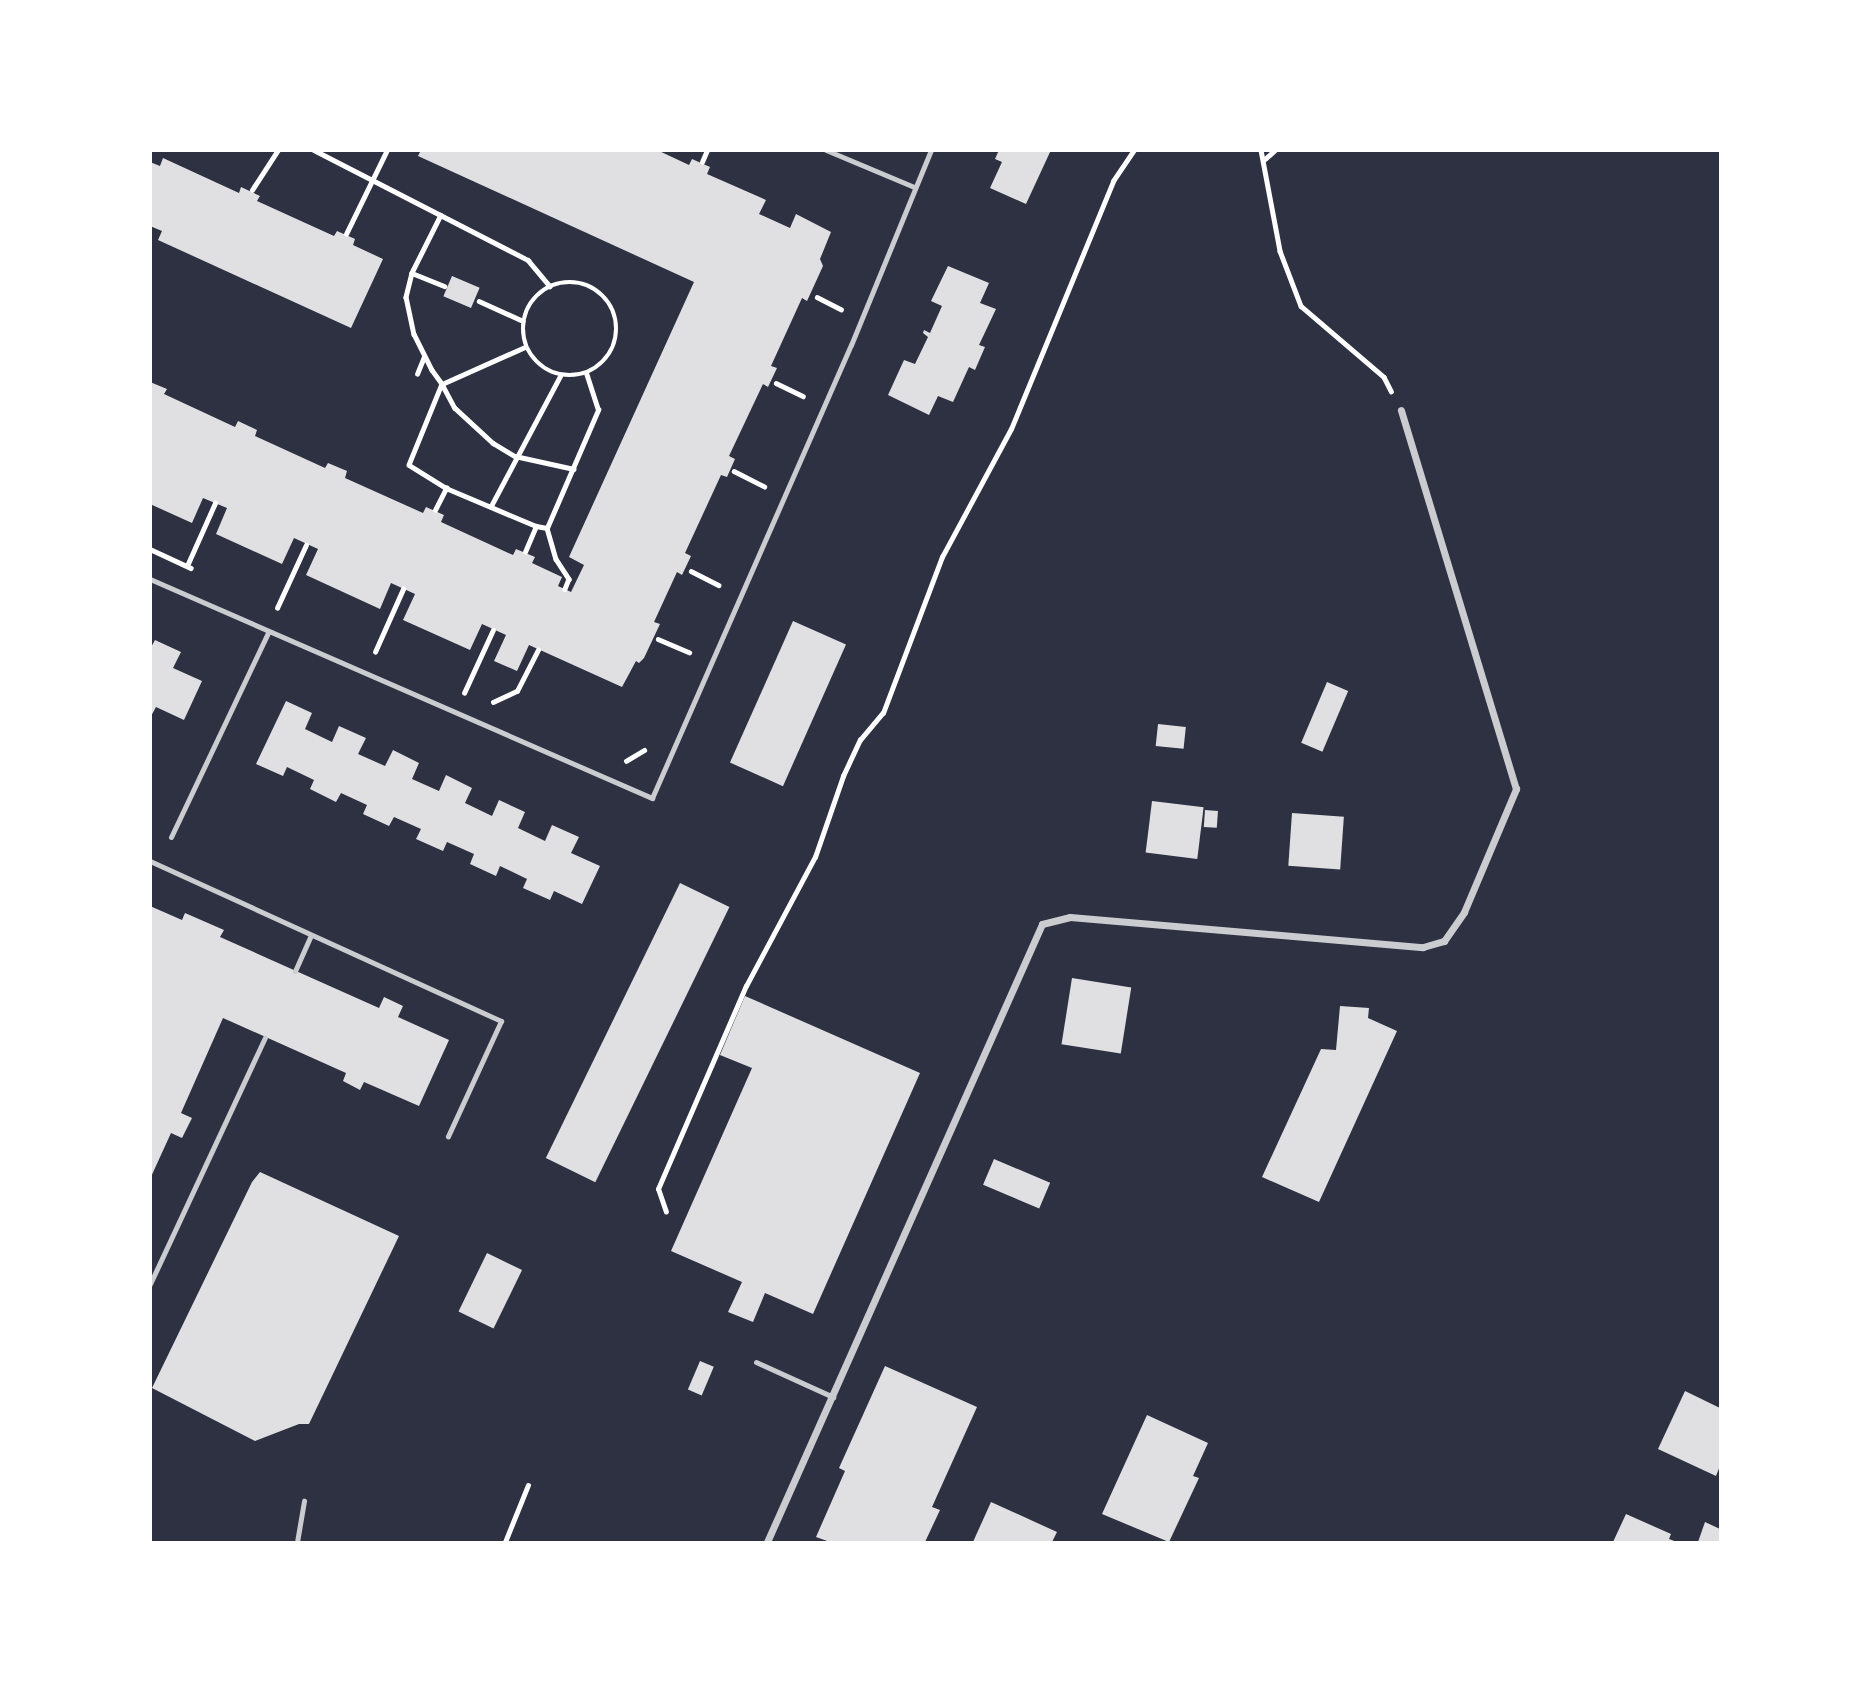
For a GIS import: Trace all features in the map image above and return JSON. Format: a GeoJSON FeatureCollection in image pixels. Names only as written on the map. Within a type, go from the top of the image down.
{"type":"FeatureCollection","features":[{"type":"Feature","properties":{"kind":"street"},"geometry":{"type":"LineString","coordinates":[[767,1542],[1042,924],[1070,917],[1423,947],[1444,941],[1464,912],[1516,789],[1401,410]]}},
{"type":"Feature","properties":{"kind":"lane"},"geometry":{"type":"LineString","coordinates":[[825,150],[914,187]]}},
{"type":"Feature","properties":{"kind":"lane"},"geometry":{"type":"LineString","coordinates":[[150,579],[268,633],[652,798],[851,345],[931,150]]}},
{"type":"Feature","properties":{"kind":"lane"},"geometry":{"type":"LineString","coordinates":[[170,838],[268,633]]}},
{"type":"Feature","properties":{"kind":"lane"},"geometry":{"type":"LineString","coordinates":[[150,861],[500,1021],[448,1136]]}},
{"type":"Feature","properties":{"kind":"lane"},"geometry":{"type":"LineString","coordinates":[[295,971],[311,935]]}},
{"type":"Feature","properties":{"kind":"lane"},"geometry":{"type":"LineString","coordinates":[[150,1284],[265,1037]]}},
{"type":"Feature","properties":{"kind":"lane"},"geometry":{"type":"LineString","coordinates":[[756,1362],[833,1396]]}},
{"type":"Feature","properties":{"kind":"lane"},"geometry":{"type":"LineString","coordinates":[[297,1542],[304,1501]]}},
{"type":"Feature","properties":{"kind":"path"},"geometry":{"type":"LineString","coordinates":[[252,190],[278,150]]}},
{"type":"Feature","properties":{"kind":"path"},"geometry":{"type":"LineString","coordinates":[[314,150],[528,260],[550,286]]}},
{"type":"Feature","properties":{"kind":"path"},"geometry":{"type":"LineString","coordinates":[[346,234],[387,150]]}},
{"type":"Feature","properties":{"kind":"path"},"geometry":{"type":"LineString","coordinates":[[702,162],[707,150]]}},
{"type":"Feature","properties":{"kind":"path"},"geometry":{"type":"LineString","coordinates":[[666,1212],[658,1189],[746,986],[815,857],[843,776],[860,740],[883,713],[943,557],[975,491],[1011,429],[1113,181],[1134,150]]}},
{"type":"Feature","properties":{"kind":"path"},"geometry":{"type":"LineString","coordinates":[[1262,150],[1280,251],[1301,306],[1384,377],[1401,410]]}},
{"type":"Feature","properties":{"kind":"path"},"geometry":{"type":"LineString","coordinates":[[1265,159],[1275,150]]}},
{"type":"Feature","properties":{"kind":"path"},"geometry":{"type":"LineString","coordinates":[[442,215],[412,273],[406,307],[424,356],[455,408],[471,425],[515,456],[574,470]]}},
{"type":"Feature","properties":{"kind":"path"},"geometry":{"type":"LineString","coordinates":[[412,273],[445,286]]}},
{"type":"Feature","properties":{"kind":"path"},"geometry":{"type":"LineString","coordinates":[[580,283],[593,288],[613,310],[617,323],[612,351],[595,370],[586,374],[560,376],[544,369],[526,348],[523,321],[533,299],[550,286],[580,283]]}},
{"type":"Feature","properties":{"kind":"path"},"geometry":{"type":"LineString","coordinates":[[817,297],[838,307]]}},
{"type":"Feature","properties":{"kind":"path"},"geometry":{"type":"LineString","coordinates":[[837,322],[847,298]]}},
{"type":"Feature","properties":{"kind":"path"},"geometry":{"type":"LineString","coordinates":[[479,300],[523,321]]}},
{"type":"Feature","properties":{"kind":"path"},"geometry":{"type":"LineString","coordinates":[[526,348],[442,384],[409,465],[446,488],[536,526],[547,528]]}},
{"type":"Feature","properties":{"kind":"path"},"geometry":{"type":"LineString","coordinates":[[417,374],[424,356]]}},
{"type":"Feature","properties":{"kind":"path"},"geometry":{"type":"LineString","coordinates":[[565,589],[569,579],[556,559],[547,528],[598,410],[586,374]]}},
{"type":"Feature","properties":{"kind":"path"},"geometry":{"type":"LineString","coordinates":[[491,506],[515,456],[560,376]]}},
{"type":"Feature","properties":{"kind":"path"},"geometry":{"type":"LineString","coordinates":[[776,383],[799,394]]}},
{"type":"Feature","properties":{"kind":"path"},"geometry":{"type":"LineString","coordinates":[[798,409],[809,384]]}},
{"type":"Feature","properties":{"kind":"path"},"geometry":{"type":"LineString","coordinates":[[734,471],[758,483]]}},
{"type":"Feature","properties":{"kind":"path"},"geometry":{"type":"LineString","coordinates":[[758,498],[769,473]]}},
{"type":"Feature","properties":{"kind":"path"},"geometry":{"type":"LineString","coordinates":[[435,510],[446,488]]}},
{"type":"Feature","properties":{"kind":"path"},"geometry":{"type":"LineString","coordinates":[[187,566],[215,503]]}},
{"type":"Feature","properties":{"kind":"path"},"geometry":{"type":"LineString","coordinates":[[525,552],[536,526]]}},
{"type":"Feature","properties":{"kind":"path"},"geometry":{"type":"LineString","coordinates":[[277,608],[306,545]]}},
{"type":"Feature","properties":{"kind":"path"},"geometry":{"type":"LineString","coordinates":[[150,549],[198,571]]}},
{"type":"Feature","properties":{"kind":"path"},"geometry":{"type":"LineString","coordinates":[[691,571],[719,585]]}},
{"type":"Feature","properties":{"kind":"path"},"geometry":{"type":"LineString","coordinates":[[714,596],[725,572]]}},
{"type":"Feature","properties":{"kind":"path"},"geometry":{"type":"LineString","coordinates":[[378,646],[404,589]]}},
{"type":"Feature","properties":{"kind":"path"},"geometry":{"type":"LineString","coordinates":[[266,602],[289,613]]}},
{"type":"Feature","properties":{"kind":"path"},"geometry":{"type":"LineString","coordinates":[[468,686],[493,630]]}},
{"type":"Feature","properties":{"kind":"path"},"geometry":{"type":"LineString","coordinates":[[658,639],[689,652]]}},
{"type":"Feature","properties":{"kind":"path"},"geometry":{"type":"LineString","coordinates":[[683,664],[694,641]]}},
{"type":"Feature","properties":{"kind":"path"},"geometry":{"type":"LineString","coordinates":[[362,647],[386,658]]}},
{"type":"Feature","properties":{"kind":"path"},"geometry":{"type":"LineString","coordinates":[[501,711],[488,705],[517,691],[538,650]]}},
{"type":"Feature","properties":{"kind":"path"},"geometry":{"type":"LineString","coordinates":[[453,689],[476,699]]}},
{"type":"Feature","properties":{"kind":"path"},"geometry":{"type":"LineString","coordinates":[[614,762],[627,761],[642,754],[647,744]]}},
{"type":"Feature","properties":{"kind":"path"},"geometry":{"type":"LineString","coordinates":[[505,1542],[528,1485]]}},
{"type":"Feature","properties":{"kind":"building"},"geometry":{"type":"Polygon","coordinates":[[[421,150],[657,150],[689,165],[692,159],[710,167],[707,174],[766,200],[759,214],[790,228],[796,214],[831,232],[820,259],[823,266],[807,301],[802,298],[771,366],[777,368],[768,387],[763,384],[729,456],[735,459],[727,477],[721,475],[685,553],[691,556],[682,575],[677,572],[654,622],[660,624],[644,658],[639,663],[636,661],[622,687],[529,645],[517,671],[494,661],[506,635],[482,624],[470,650],[403,620],[415,594],[391,583],[380,609],[306,575],[318,549],[294,538],[282,564],[216,534],[227,508],[203,498],[192,523],[150,504],[150,382],[167,389],[164,394],[235,427],[238,421],[257,430],[255,436],[325,468],[328,463],[347,471],[345,478],[423,513],[426,507],[444,515],[441,522],[513,555],[516,549],[535,557],[532,563],[562,577],[558,586],[571,592],[584,565],[569,557],[694,282],[418,156],[421,150]]]}},
{"type":"Feature","properties":{"kind":"building"},"geometry":{"type":"Polygon","coordinates":[[[999,150],[1051,150],[1026,204],[990,188],[1002,162],[995,159],[999,150]]]}},
{"type":"Feature","properties":{"kind":"building"},"geometry":{"type":"Polygon","coordinates":[[[163,158],[239,193],[241,187],[260,196],[257,201],[334,236],[337,231],[355,239],[353,245],[383,259],[351,328],[158,240],[162,231],[150,226],[150,162],[160,166],[163,158]]]}},
{"type":"Feature","properties":{"kind":"building"},"geometry":{"type":"Polygon","coordinates":[[[948,266],[989,283],[980,303],[996,309],[979,345],[985,347],[975,370],[969,367],[953,402],[938,396],[929,415],[888,395],[904,360],[915,364],[928,337],[923,333],[924,330],[930,333],[942,306],[931,301],[948,266]]]}},
{"type":"Feature","properties":{"kind":"building"},"geometry":{"type":"Polygon","coordinates":[[[452,276],[480,288],[471,308],[443,296],[452,276]]]}},
{"type":"Feature","properties":{"kind":"building"},"geometry":{"type":"Polygon","coordinates":[[[793,621],[846,645],[783,786],[730,763],[793,621]]]}},
{"type":"Feature","properties":{"kind":"building"},"geometry":{"type":"Polygon","coordinates":[[[155,640],[181,652],[173,668],[202,681],[184,720],[156,707],[150,718],[150,649],[155,640]]]}},
{"type":"Feature","properties":{"kind":"building"},"geometry":{"type":"Polygon","coordinates":[[[1327,682],[1348,691],[1322,752],[1301,743],[1327,682]]]}},
{"type":"Feature","properties":{"kind":"building"},"geometry":{"type":"Polygon","coordinates":[[[286,701],[312,713],[305,729],[332,742],[339,726],[366,738],[358,754],[385,766],[393,750],[419,763],[412,779],[439,791],[446,775],[472,788],[465,803],[492,816],[499,800],[525,812],[518,828],[545,841],[552,825],[579,837],[571,853],[600,866],[582,904],[554,891],[550,900],[523,888],[527,879],[500,866],[496,876],[470,864],[474,854],[447,842],[443,851],[416,839],[421,829],[394,817],[389,826],[363,814],[367,805],[341,793],[336,802],[310,789],[314,780],[287,767],[283,776],[256,764],[286,701]]]}},
{"type":"Feature","properties":{"kind":"building"},"geometry":{"type":"Polygon","coordinates":[[[1158,724],[1186,727],[1184,749],[1156,746],[1158,724]]]}},
{"type":"Feature","properties":{"kind":"building"},"geometry":{"type":"Polygon","coordinates":[[[1152,801],[1204,807],[1197,859],[1146,853],[1152,801]]]}},
{"type":"Feature","properties":{"kind":"building"},"geometry":{"type":"Polygon","coordinates":[[[1205,810],[1218,811],[1217,828],[1204,827],[1205,810]]]}},
{"type":"Feature","properties":{"kind":"building"},"geometry":{"type":"Polygon","coordinates":[[[1292,813],[1344,817],[1340,869],[1288,866],[1292,813]]]}},
{"type":"Feature","properties":{"kind":"building"},"geometry":{"type":"Polygon","coordinates":[[[680,883],[729,907],[595,1182],[546,1158],[680,883]]]}},
{"type":"Feature","properties":{"kind":"building"},"geometry":{"type":"Polygon","coordinates":[[[150,906],[182,920],[185,913],[224,930],[220,937],[379,1008],[384,997],[403,1006],[398,1017],[449,1040],[419,1106],[364,1082],[360,1090],[343,1081],[346,1073],[223,1018],[181,1113],[192,1118],[182,1138],[171,1133],[150,1179],[150,906]]]}},
{"type":"Feature","properties":{"kind":"building"},"geometry":{"type":"Polygon","coordinates":[[[1072,978],[1131,987],[1121,1054],[1062,1044],[1072,978]]]}},
{"type":"Feature","properties":{"kind":"building"},"geometry":{"type":"Polygon","coordinates":[[[745,996],[920,1073],[813,1314],[765,1293],[753,1322],[728,1312],[742,1282],[671,1251],[752,1068],[720,1055],[745,996]]]}},
{"type":"Feature","properties":{"kind":"building"},"geometry":{"type":"Polygon","coordinates":[[[1340,1006],[1369,1008],[1368,1018],[1397,1031],[1319,1202],[1262,1177],[1321,1049],[1336,1050],[1340,1006]]]}},
{"type":"Feature","properties":{"kind":"building"},"geometry":{"type":"Polygon","coordinates":[[[994,1159],[1050,1183],[1039,1209],[983,1185],[994,1159]]]}},
{"type":"Feature","properties":{"kind":"building"},"geometry":{"type":"Polygon","coordinates":[[[260,1172],[399,1236],[309,1424],[299,1424],[255,1441],[152,1388],[252,1182],[260,1172]]]}},
{"type":"Feature","properties":{"kind":"building"},"geometry":{"type":"Polygon","coordinates":[[[487,1253],[522,1270],[494,1329],[459,1311],[487,1253]]]}},
{"type":"Feature","properties":{"kind":"building"},"geometry":{"type":"Polygon","coordinates":[[[700,1361],[714,1367],[702,1395],[688,1390],[700,1361]]]}},
{"type":"Feature","properties":{"kind":"building"},"geometry":{"type":"Polygon","coordinates":[[[885,1366],[977,1407],[932,1507],[940,1510],[925,1542],[830,1542],[816,1537],[845,1471],[839,1468],[885,1366]]]}},
{"type":"Feature","properties":{"kind":"building"},"geometry":{"type":"Polygon","coordinates":[[[1685,1391],[1720,1408],[1720,1466],[1716,1476],[1658,1449],[1685,1391]]]}},
{"type":"Feature","properties":{"kind":"building"},"geometry":{"type":"Polygon","coordinates":[[[1147,1415],[1208,1443],[1193,1476],[1199,1478],[1169,1542],[1102,1514],[1147,1415]]]}},
{"type":"Feature","properties":{"kind":"building"},"geometry":{"type":"Polygon","coordinates":[[[991,1502],[1057,1532],[1052,1542],[973,1542],[991,1502]]]}},
{"type":"Feature","properties":{"kind":"building"},"geometry":{"type":"Polygon","coordinates":[[[1626,1514],[1671,1534],[1669,1539],[1677,1542],[1613,1542],[1626,1514]]]}},
{"type":"Feature","properties":{"kind":"building"},"geometry":{"type":"Polygon","coordinates":[[[1705,1522],[1720,1529],[1720,1542],[1698,1542],[1705,1522]]]}}]}
